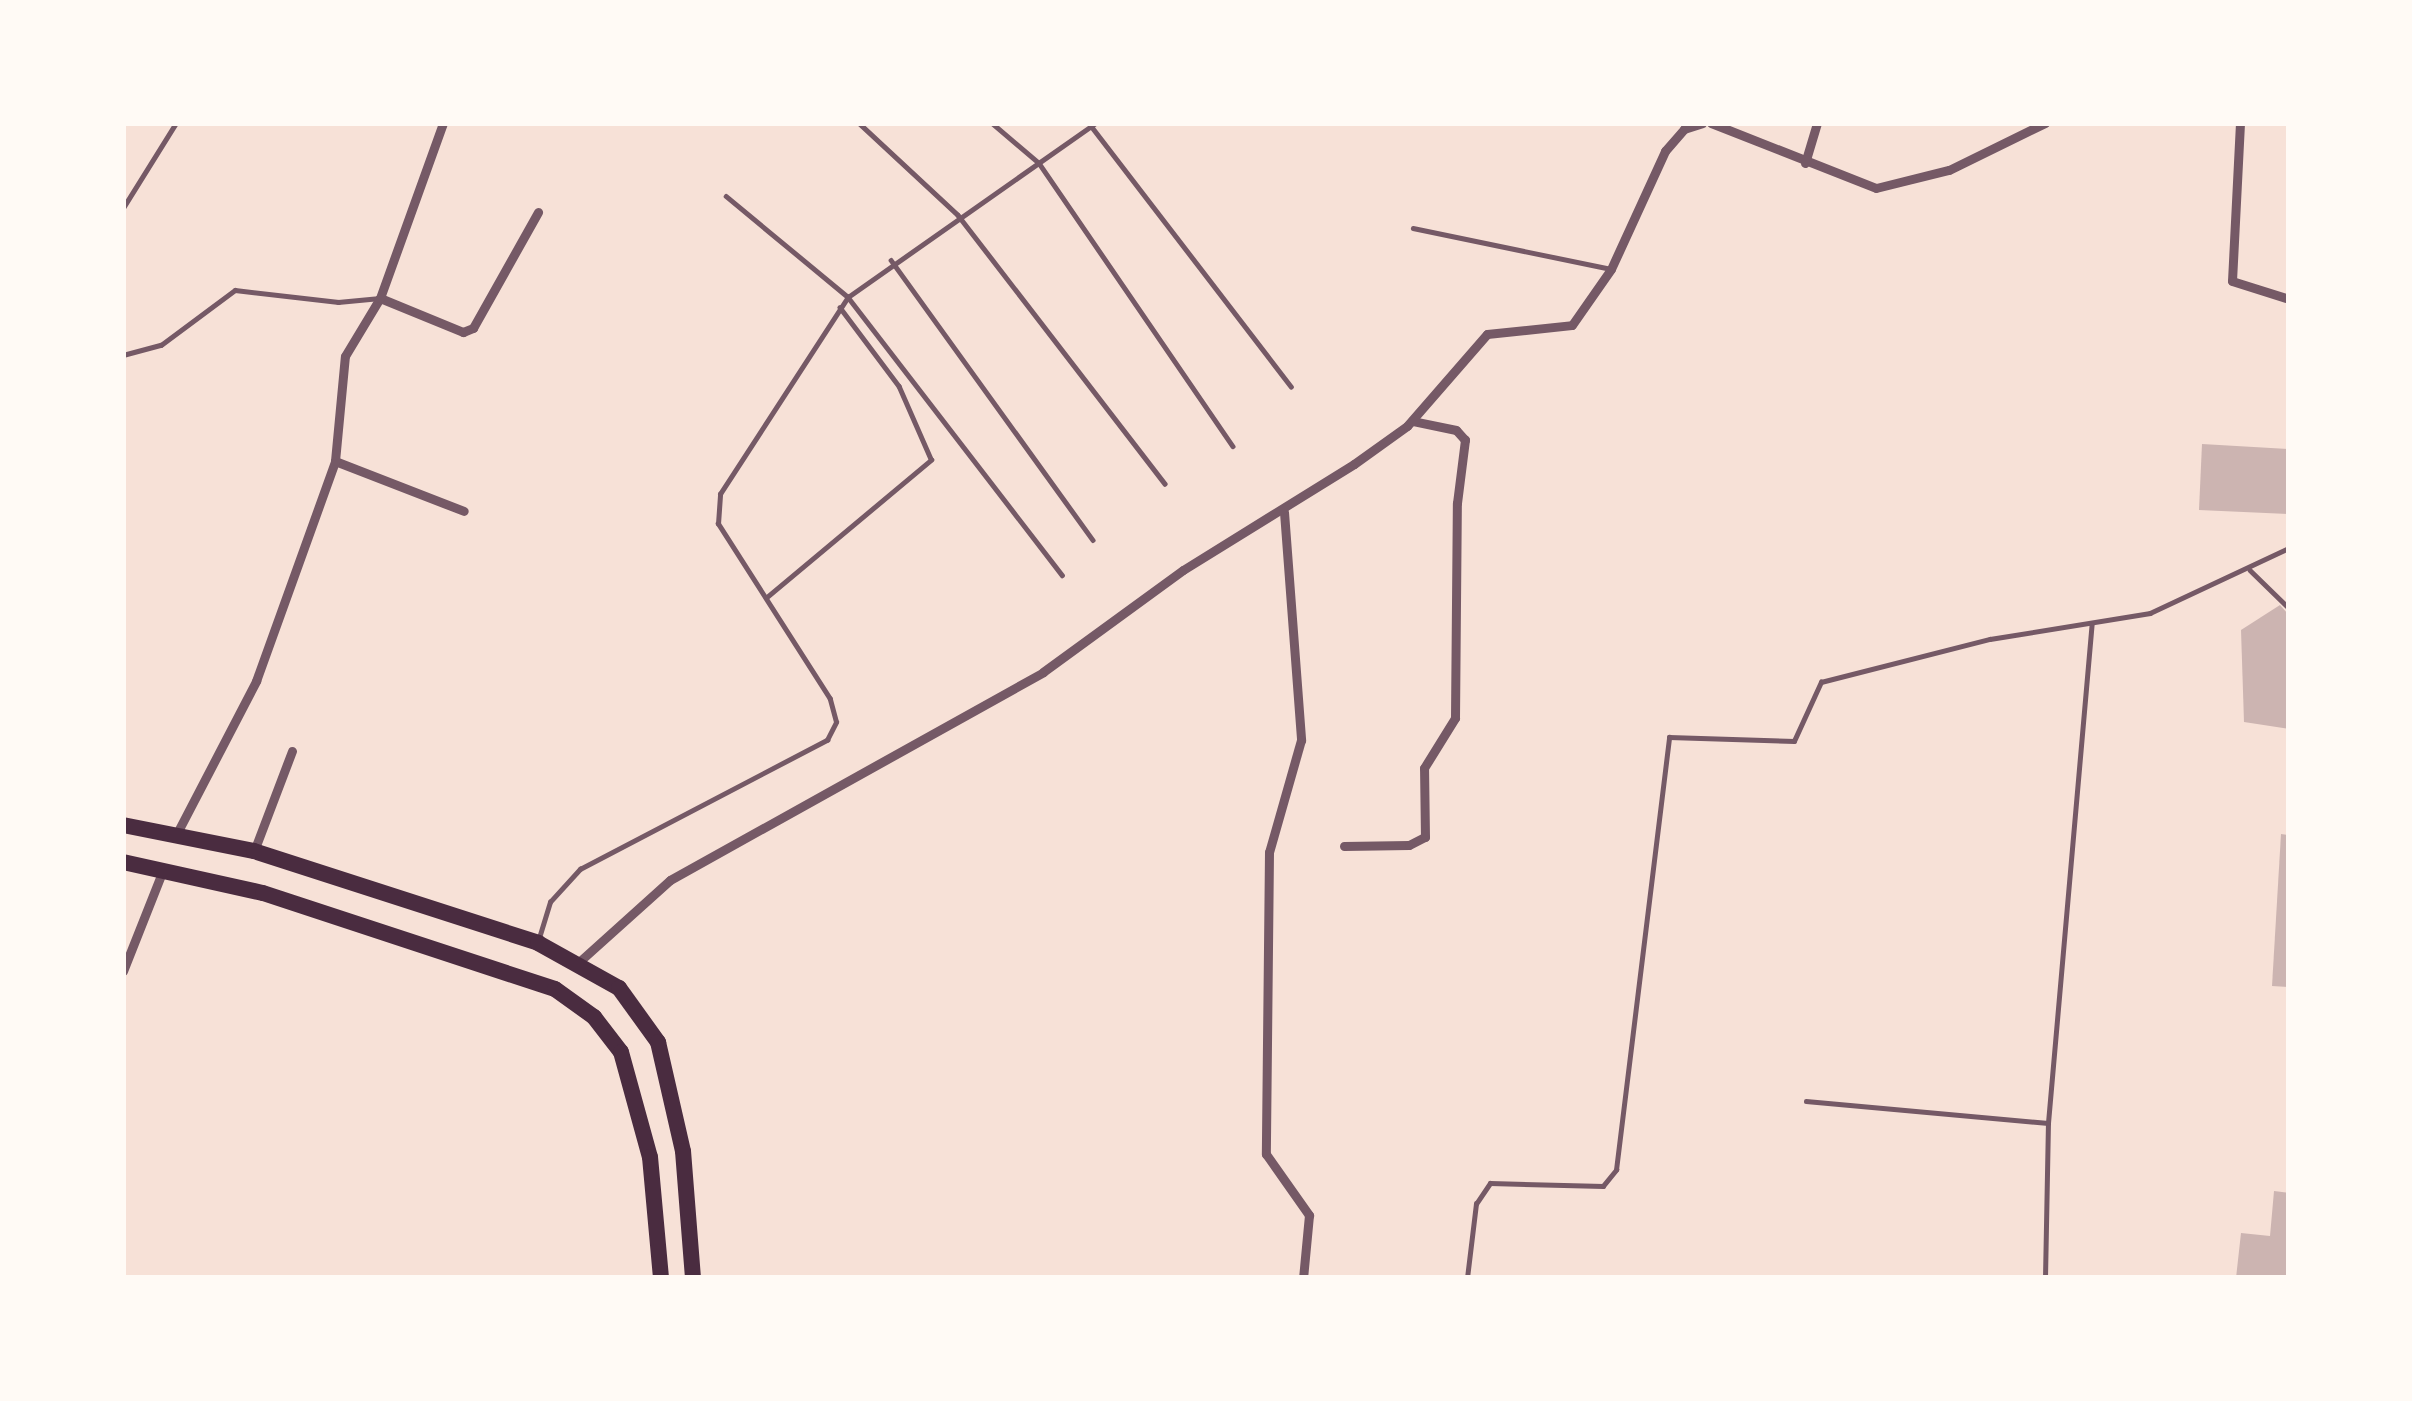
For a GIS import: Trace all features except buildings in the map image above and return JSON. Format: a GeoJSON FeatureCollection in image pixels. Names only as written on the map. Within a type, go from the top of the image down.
{"type":"FeatureCollection","features":[{"type":"Feature","properties":{"kind":"highway"},"geometry":{"type":"LineString","coordinates":[[123,825],[254,851],[538,943],[580,961],[620,988],[658,1042],[683,1151],[693,1278]]}},
{"type":"Feature","properties":{"kind":"highway"},"geometry":{"type":"LineString","coordinates":[[123,862],[263,893],[555,989],[594,1018],[621,1052],[650,1157],[662,1278]]}},
{"type":"Feature","properties":{"kind":"street"},"geometry":{"type":"LineString","coordinates":[[176,835],[256,681],[335,461],[345,356],[380,298],[443,123]]}},
{"type":"Feature","properties":{"kind":"street"},"geometry":{"type":"LineString","coordinates":[[580,961],[670,880],[1043,673],[1213,550],[1284,512],[1412,421],[1476,342],[1499,328],[1568,328],[1611,269],[1665,151],[1684,129],[1707,123],[1856,185],[1901,186],[2045,123]]}},
{"type":"Feature","properties":{"kind":"street"},"geometry":{"type":"LineString","coordinates":[[1805,164],[1817,123]]}},
{"type":"Feature","properties":{"kind":"street"},"geometry":{"type":"LineString","coordinates":[[2240,123],[2232,281],[2289,299]]}},
{"type":"Feature","properties":{"kind":"street"},"geometry":{"type":"LineString","coordinates":[[380,298],[468,331],[538,212]]}},
{"type":"Feature","properties":{"kind":"street"},"geometry":{"type":"LineString","coordinates":[[1344,846],[1408,845],[1425,837],[1424,768],[1456,710],[1456,503],[1465,440],[1456,430],[1412,421]]}},
{"type":"Feature","properties":{"kind":"street"},"geometry":{"type":"LineString","coordinates":[[335,461],[464,511]]}},
{"type":"Feature","properties":{"kind":"street"},"geometry":{"type":"LineString","coordinates":[[1284,512],[1301,740],[1269,852],[1266,1154],[1309,1215],[1303,1278]]}},
{"type":"Feature","properties":{"kind":"street"},"geometry":{"type":"LineString","coordinates":[[254,851],[292,751]]}},
{"type":"Feature","properties":{"kind":"street"},"geometry":{"type":"LineString","coordinates":[[123,971],[164,869]]}},
{"type":"Feature","properties":{"kind":"lane"},"geometry":{"type":"LineString","coordinates":[[123,208],[176,123]]}},
{"type":"Feature","properties":{"kind":"lane"},"geometry":{"type":"LineString","coordinates":[[859,123],[958,215],[1165,484]]}},
{"type":"Feature","properties":{"kind":"lane"},"geometry":{"type":"LineString","coordinates":[[992,123],[1039,163],[1233,446]]}},
{"type":"Feature","properties":{"kind":"lane"},"geometry":{"type":"LineString","coordinates":[[538,943],[550,902],[580,868],[827,740],[836,722],[830,699],[718,524],[717,503],[840,308],[891,260],[1094,125],[1291,386]]}},
{"type":"Feature","properties":{"kind":"lane"},"geometry":{"type":"LineString","coordinates":[[726,196],[848,297],[1062,575]]}},
{"type":"Feature","properties":{"kind":"lane"},"geometry":{"type":"LineString","coordinates":[[1414,228],[1611,269]]}},
{"type":"Feature","properties":{"kind":"lane"},"geometry":{"type":"LineString","coordinates":[[891,260],[1093,540]]}},
{"type":"Feature","properties":{"kind":"lane"},"geometry":{"type":"LineString","coordinates":[[123,355],[161,345],[235,290],[338,302],[380,298]]}},
{"type":"Feature","properties":{"kind":"lane"},"geometry":{"type":"LineString","coordinates":[[767,597],[931,460],[899,387],[840,308]]}},
{"type":"Feature","properties":{"kind":"lane"},"geometry":{"type":"LineString","coordinates":[[1468,1278],[1476,1204],[1490,1183],[1603,1186],[1616,1170],[1669,737],[1794,741],[1821,682],[1990,639],[2150,614],[2289,548]]}},
{"type":"Feature","properties":{"kind":"lane"},"geometry":{"type":"LineString","coordinates":[[2249,569],[2289,608]]}},
{"type":"Feature","properties":{"kind":"lane"},"geometry":{"type":"LineString","coordinates":[[2045,1278],[2048,1123],[2092,625]]}},
{"type":"Feature","properties":{"kind":"lane"},"geometry":{"type":"LineString","coordinates":[[1806,1101],[2048,1123]]}}]}
